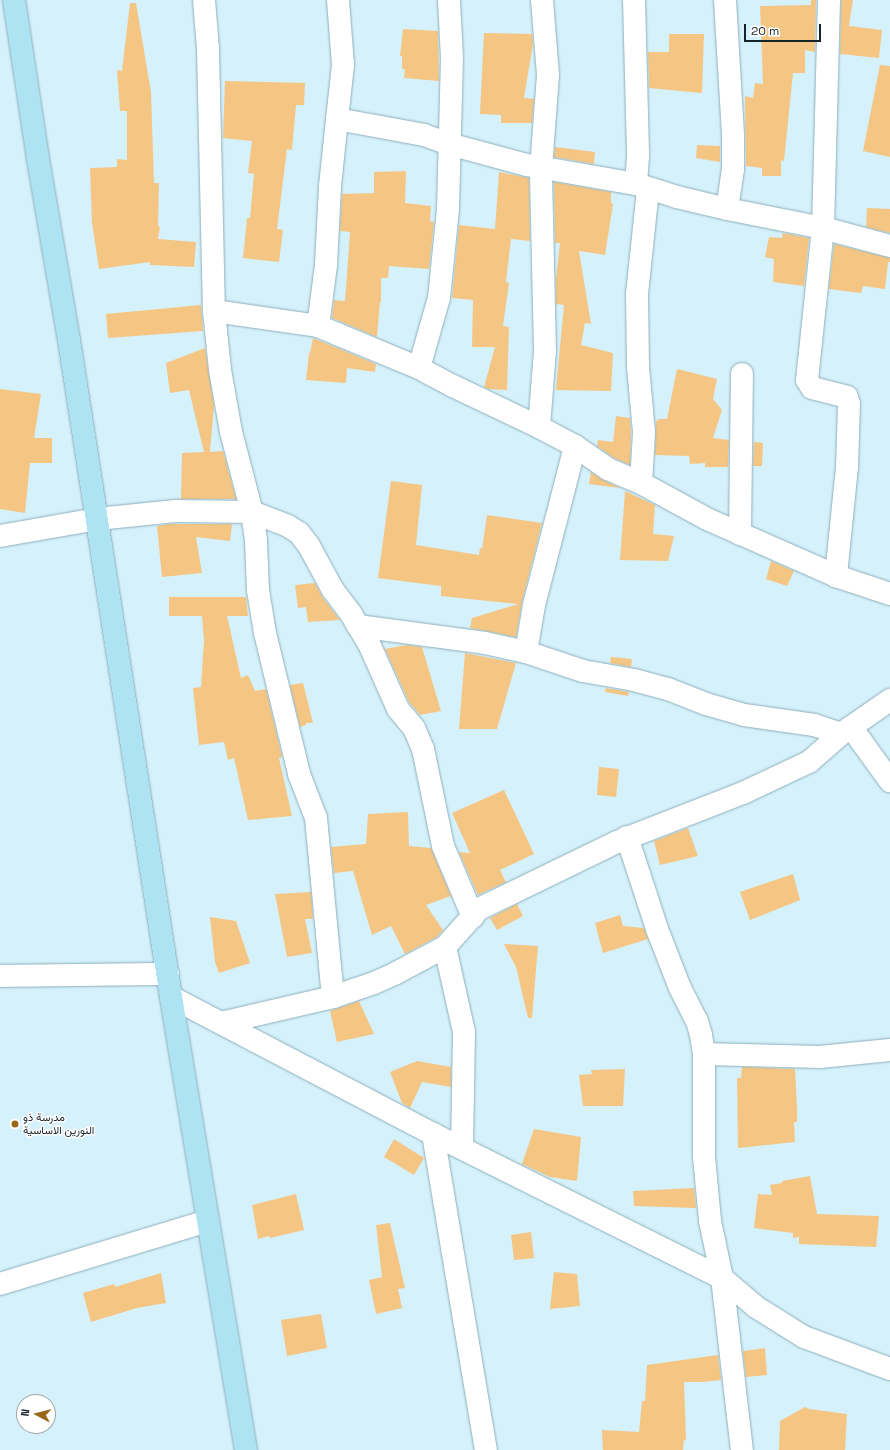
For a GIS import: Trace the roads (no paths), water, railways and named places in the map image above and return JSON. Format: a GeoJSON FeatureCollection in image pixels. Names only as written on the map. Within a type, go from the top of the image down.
{"type":"FeatureCollection","features":[{"type":"Feature","properties":{"kind":"main road"},"geometry":{"type":"LineString","coordinates":[[14,0],[97,519],[171,997],[246,1450]]}},
{"type":"Feature","properties":{"kind":"street"},"geometry":{"type":"LineString","coordinates":[[204,0],[208,49],[214,311],[220,370],[231,432],[252,512],[256,540],[258,590],[265,633],[299,774],[316,818],[333,997]]}},
{"type":"Feature","properties":{"kind":"street"},"geometry":{"type":"LineString","coordinates":[[318,326],[326,265],[330,186],[342,65],[338,0]]}},
{"type":"Feature","properties":{"kind":"street"},"geometry":{"type":"LineString","coordinates":[[419,368],[439,298],[448,209],[452,58],[449,0]]}},
{"type":"Feature","properties":{"kind":"street"},"geometry":{"type":"LineString","coordinates":[[539,427],[544,351],[541,168],[548,75],[542,0]]}},
{"type":"Feature","properties":{"kind":"street"},"geometry":{"type":"LineString","coordinates":[[634,0],[638,156],[642,187],[636,294],[638,367],[644,432],[641,483]]}},
{"type":"Feature","properties":{"kind":"street"},"geometry":{"type":"LineString","coordinates":[[725,0],[733,135],[733,168],[727,209]]}},
{"type":"Feature","properties":{"kind":"street"},"geometry":{"type":"LineString","coordinates":[[829,0],[823,228],[807,380],[812,388],[847,397],[849,404],[847,467],[836,576]]}},
{"type":"Feature","properties":{"kind":"street"},"geometry":{"type":"LineString","coordinates":[[337,119],[424,135],[449,144],[541,168],[642,187],[727,209],[823,228],[890,246]]}},
{"type":"Feature","properties":{"kind":"street"},"geometry":{"type":"LineString","coordinates":[[214,311],[318,326],[419,368],[539,427],[575,446],[608,468],[641,483],[740,534],[836,576],[890,594]]}},
{"type":"Feature","properties":{"kind":"street"},"geometry":{"type":"LineString","coordinates":[[740,534],[742,374]]}},
{"type":"Feature","properties":{"kind":"street"},"geometry":{"type":"LineString","coordinates":[[526,652],[534,604],[575,446]]}},
{"type":"Feature","properties":{"kind":"street"},"geometry":{"type":"LineString","coordinates":[[0,536],[97,519],[176,511],[252,512],[288,526],[299,533],[309,546],[333,590],[370,646],[398,709],[414,728],[423,749],[443,846],[473,916]]}},
{"type":"Feature","properties":{"kind":"street"},"geometry":{"type":"LineString","coordinates":[[358,626],[484,643],[526,652],[583,671],[634,680],[661,687],[706,704],[744,715],[846,730],[890,781]]}},
{"type":"Feature","properties":{"kind":"street"},"geometry":{"type":"LineString","coordinates":[[221,1023],[333,997],[396,974],[445,947],[479,909],[627,838],[743,793],[809,762],[846,730],[890,700]]}},
{"type":"Feature","properties":{"kind":"street"},"geometry":{"type":"LineString","coordinates":[[627,838],[657,929],[680,988],[697,1021],[704,1054],[704,1157],[710,1221],[722,1278],[742,1450]]}},
{"type":"Feature","properties":{"kind":"street"},"geometry":{"type":"LineString","coordinates":[[445,947],[451,979],[459,1004],[464,1032],[462,1148]]}},
{"type":"Feature","properties":{"kind":"street"},"geometry":{"type":"LineString","coordinates":[[0,976],[168,974]]}},
{"type":"Feature","properties":{"kind":"street"},"geometry":{"type":"LineString","coordinates":[[171,997],[433,1134],[722,1278],[756,1307],[804,1337],[890,1369]]}},
{"type":"Feature","properties":{"kind":"street"},"geometry":{"type":"LineString","coordinates":[[704,1054],[820,1057],[890,1050]]}},
{"type":"Feature","properties":{"kind":"street"},"geometry":{"type":"LineString","coordinates":[[433,1134],[486,1450]]}},
{"type":"Feature","properties":{"kind":"street"},"geometry":{"type":"LineString","coordinates":[[0,1284],[208,1221]]}},
{"type":"Feature","properties":{"kind":"place","name":"مدرسة ذو النورين الاساسية"},"geometry":{"type":"Point","coordinates":[15,1124]}}]}
